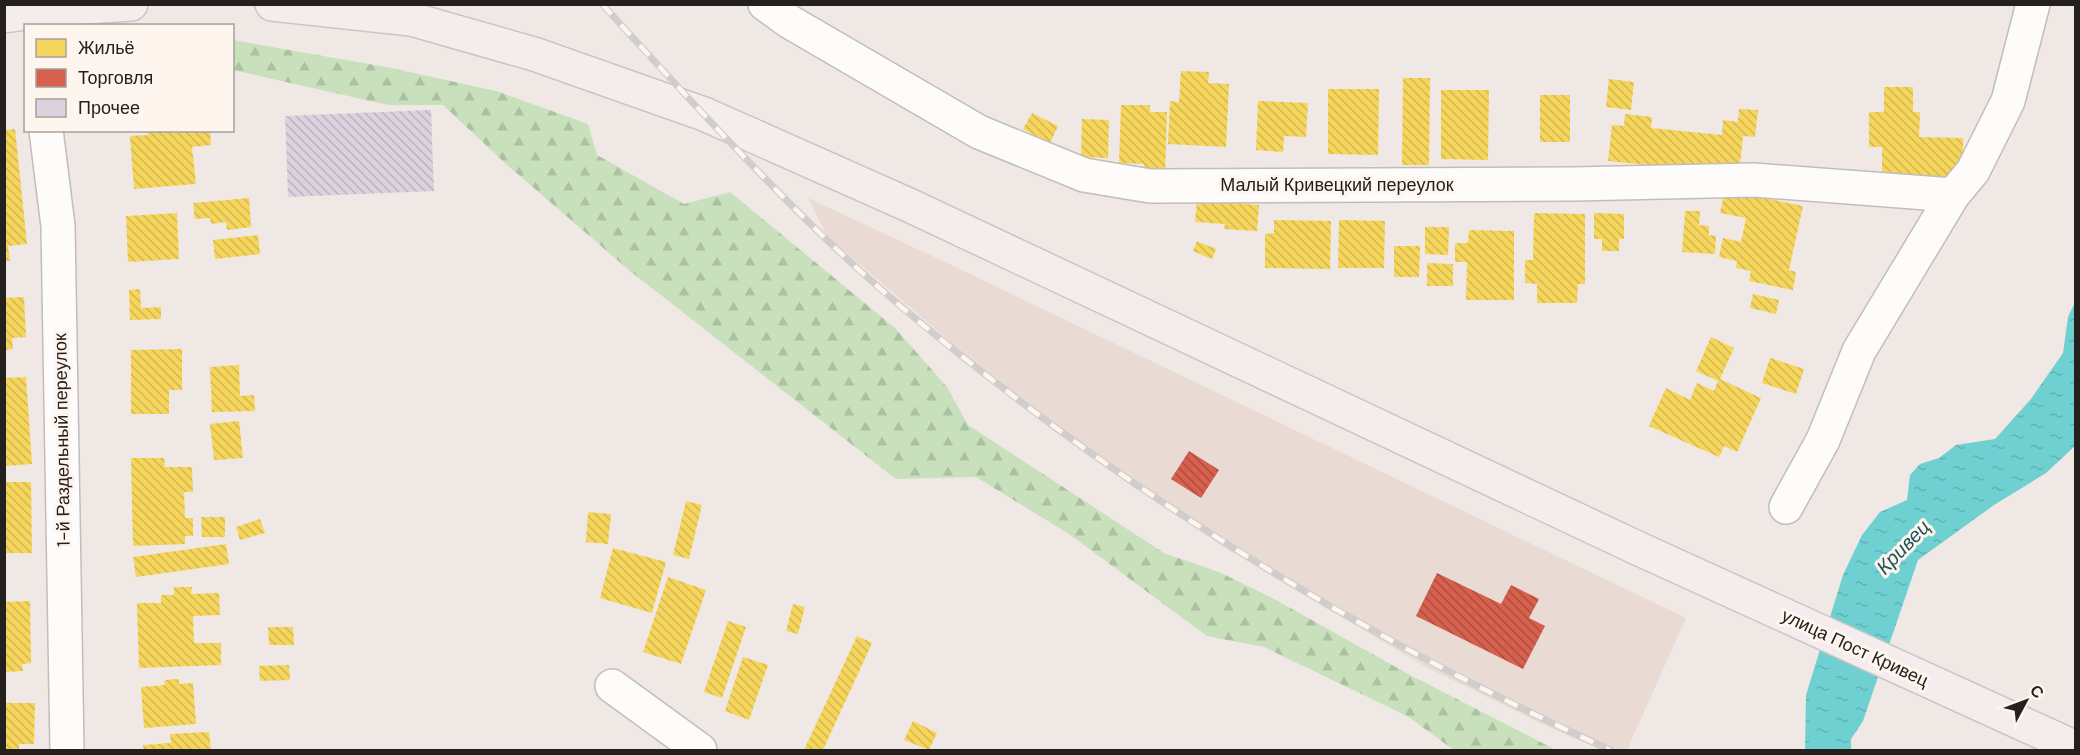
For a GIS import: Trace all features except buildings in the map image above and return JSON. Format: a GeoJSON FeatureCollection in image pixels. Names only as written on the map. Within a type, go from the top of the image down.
{"type":"FeatureCollection","features":[{"type":"Feature","properties":{"kind":"main road"},"geometry":{"type":"LineString","coordinates":[[4,16],[56,13],[131,4]]}},
{"type":"Feature","properties":{"kind":"main road","name":"улица Пост Кривец"},"geometry":{"type":"LineString","coordinates":[[272,4],[415,12],[704,114],[910,206],[1635,547],[2076,748]]}},
{"type":"Feature","properties":{"kind":"street","name":"Малый Кривецкий переулок"},"geometry":{"type":"LineString","coordinates":[[765,4],[790,22],[979,132],[1084,175],[1150,186],[1574,184],[1754,180],[1953,195]]}},
{"type":"Feature","properties":{"kind":"street"},"geometry":{"type":"LineString","coordinates":[[1786,507],[1823,440],[1859,351],[1953,195],[1973,171],[2008,101],[2033,4]]}},
{"type":"Feature","properties":{"kind":"street","name":"1-й Раздельный переулок"},"geometry":{"type":"LineString","coordinates":[[46,132],[58,226],[67,750]]}},
{"type":"Feature","properties":{"kind":"street"},"geometry":{"type":"LineString","coordinates":[[612,686],[700,750]]}},
{"type":"Feature","properties":{"kind":"shaded area"},"geometry":{"type":"Polygon","coordinates":[[[808,198],[1686,618],[1627,750],[1601,750],[1544,725],[1424,666],[1222,546],[1145,493],[997,382],[827,236],[808,198]]]}},
{"type":"Feature","properties":{"kind":"green space"},"geometry":{"type":"Polygon","coordinates":[[[234,40],[391,68],[496,91],[588,124],[597,155],[684,204],[730,192],[895,328],[947,387],[968,425],[1164,553],[1219,572],[1276,600],[1410,675],[1556,750],[1454,750],[1407,716],[1264,647],[1207,636],[1069,534],[976,477],[896,479],[630,271],[507,165],[443,105],[388,105],[234,70],[234,40]]]}},
{"type":"Feature","properties":{"kind":"water","name":"Кривец"},"geometry":{"type":"Polygon","coordinates":[[[2075,302],[2075,446],[2046,473],[1994,505],[1918,560],[1863,721],[1851,739],[1851,750],[1805,750],[1806,695],[1843,575],[1862,535],[1880,512],[1907,500],[1910,475],[1920,464],[1939,458],[1956,445],[1995,439],[2031,399],[2063,353],[2068,317],[2075,302]]]}},
{"type":"Feature","properties":{"kind":"railway"},"geometry":{"type":"LineString","coordinates":[[602,4],[740,153],[826,239],[918,321],[1016,398],[1156,498],[1303,590],[1454,674],[1610,750]]}}]}
